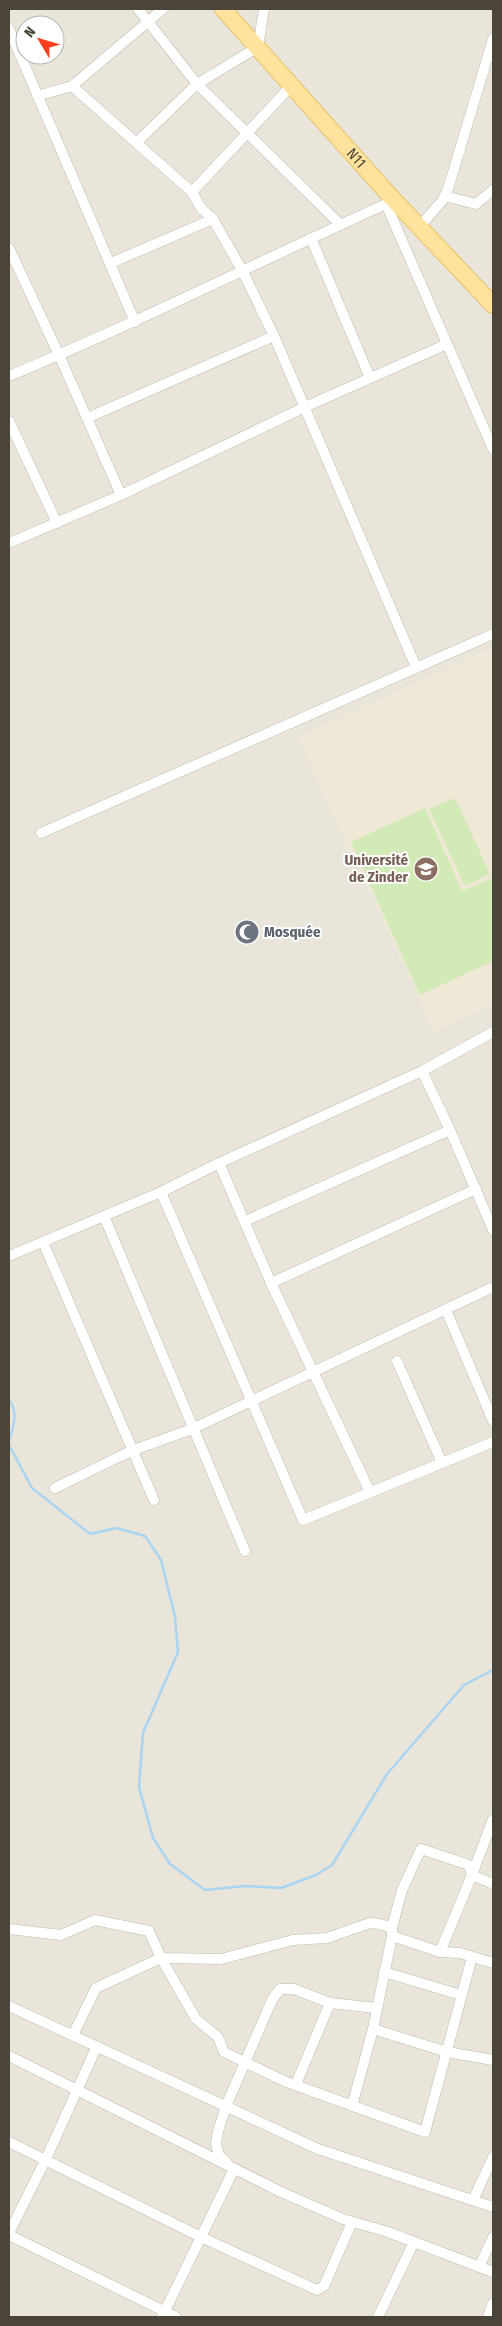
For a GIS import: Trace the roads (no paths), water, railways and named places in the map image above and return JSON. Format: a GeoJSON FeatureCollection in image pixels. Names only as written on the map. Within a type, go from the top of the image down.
{"type":"FeatureCollection","features":[{"type":"Feature","properties":{"kind":"main road","name":"N11"},"geometry":{"type":"LineString","coordinates":[[223,9],[292,84],[388,201],[420,226],[493,305]]}},
{"type":"Feature","properties":{"kind":"street"},"geometry":{"type":"LineString","coordinates":[[138,9],[149,20],[197,84],[248,132],[340,225]]}},
{"type":"Feature","properties":{"kind":"street"},"geometry":{"type":"LineString","coordinates":[[37,96],[72,86],[163,9]]}},
{"type":"Feature","properties":{"kind":"street"},"geometry":{"type":"LineString","coordinates":[[137,142],[197,84],[258,47],[264,9]]}},
{"type":"Feature","properties":{"kind":"street"},"geometry":{"type":"LineString","coordinates":[[9,29],[135,322]]}},
{"type":"Feature","properties":{"kind":"street"},"geometry":{"type":"LineString","coordinates":[[420,226],[435,211],[445,196],[493,39]]}},
{"type":"Feature","properties":{"kind":"street"},"geometry":{"type":"LineString","coordinates":[[192,192],[292,84]]}},
{"type":"Feature","properties":{"kind":"street"},"geometry":{"type":"LineString","coordinates":[[72,86],[192,192],[202,208],[213,219],[242,270],[274,336],[416,667]]}},
{"type":"Feature","properties":{"kind":"street"},"geometry":{"type":"LineString","coordinates":[[445,196],[476,204],[491,192]]}},
{"type":"Feature","properties":{"kind":"street"},"geometry":{"type":"LineString","coordinates":[[9,376],[135,322],[388,201],[493,450]]}},
{"type":"Feature","properties":{"kind":"street"},"geometry":{"type":"LineString","coordinates":[[110,263],[213,219]]}},
{"type":"Feature","properties":{"kind":"street"},"geometry":{"type":"LineString","coordinates":[[311,238],[370,378]]}},
{"type":"Feature","properties":{"kind":"street"},"geometry":{"type":"LineString","coordinates":[[9,248],[121,495]]}},
{"type":"Feature","properties":{"kind":"street"},"geometry":{"type":"LineString","coordinates":[[87,418],[274,336]]}},
{"type":"Feature","properties":{"kind":"street"},"geometry":{"type":"LineString","coordinates":[[9,542],[57,524],[305,407],[447,344]]}},
{"type":"Feature","properties":{"kind":"street"},"geometry":{"type":"LineString","coordinates":[[9,421],[57,524]]}},
{"type":"Feature","properties":{"kind":"street"},"geometry":{"type":"LineString","coordinates":[[41,833],[493,634]]}},
{"type":"Feature","properties":{"kind":"street"},"geometry":{"type":"LineString","coordinates":[[9,1256],[160,1192],[219,1163],[422,1071],[493,1032]]}},
{"type":"Feature","properties":{"kind":"street"},"geometry":{"type":"LineString","coordinates":[[422,1071],[450,1130],[493,1230]]}},
{"type":"Feature","properties":{"kind":"street"},"geometry":{"type":"LineString","coordinates":[[245,1222],[450,1130]]}},
{"type":"Feature","properties":{"kind":"street"},"geometry":{"type":"LineString","coordinates":[[219,1163],[271,1283],[370,1492]]}},
{"type":"Feature","properties":{"kind":"street"},"geometry":{"type":"LineString","coordinates":[[271,1283],[476,1189]]}},
{"type":"Feature","properties":{"kind":"street"},"geometry":{"type":"LineString","coordinates":[[160,1192],[303,1520],[493,1442]]}},
{"type":"Feature","properties":{"kind":"street"},"geometry":{"type":"LineString","coordinates":[[104,1216],[244,1551]]}},
{"type":"Feature","properties":{"kind":"street"},"geometry":{"type":"LineString","coordinates":[[42,1242],[154,1500]]}},
{"type":"Feature","properties":{"kind":"street"},"geometry":{"type":"LineString","coordinates":[[55,1488],[132,1451],[192,1429],[251,1402],[312,1371],[493,1287]]}},
{"type":"Feature","properties":{"kind":"street"},"geometry":{"type":"LineString","coordinates":[[446,1310],[493,1421]]}},
{"type":"Feature","properties":{"kind":"street"},"geometry":{"type":"LineString","coordinates":[[397,1361],[442,1463]]}},
{"type":"Feature","properties":{"kind":"street"},"geometry":{"type":"LineString","coordinates":[[440,1952],[493,1819]]}},
{"type":"Feature","properties":{"kind":"street"},"geometry":{"type":"LineString","coordinates":[[352,2106],[373,2029],[402,1890],[421,1849],[469,1865],[472,1875]]}},
{"type":"Feature","properties":{"kind":"street"},"geometry":{"type":"LineString","coordinates":[[472,1875],[493,1884]]}},
{"type":"Feature","properties":{"kind":"street"},"geometry":{"type":"LineString","coordinates":[[9,1930],[61,1934],[95,1920],[149,1931],[196,2019],[218,2037],[224,2052],[296,2084],[426,2132],[472,1957]]}},
{"type":"Feature","properties":{"kind":"street"},"geometry":{"type":"LineString","coordinates":[[73,2035],[96,1988],[162,1958],[221,1959],[293,1940],[320,1939],[370,1923],[380,1924],[392,1932],[440,1952],[460,1953],[493,1963]]}},
{"type":"Feature","properties":{"kind":"street"},"geometry":{"type":"LineString","coordinates":[[384,1972],[461,1995]]}},
{"type":"Feature","properties":{"kind":"street"},"geometry":{"type":"LineString","coordinates":[[234,2169],[219,2155],[216,2144],[226,2106],[272,2000],[280,1989],[294,1990],[330,2003],[376,2008]]}},
{"type":"Feature","properties":{"kind":"street"},"geometry":{"type":"LineString","coordinates":[[296,2084],[330,2003]]}},
{"type":"Feature","properties":{"kind":"street"},"geometry":{"type":"LineString","coordinates":[[9,2006],[318,2149],[493,2207]]}},
{"type":"Feature","properties":{"kind":"street"},"geometry":{"type":"LineString","coordinates":[[373,2029],[447,2052],[493,2060]]}},
{"type":"Feature","properties":{"kind":"street"},"geometry":{"type":"LineString","coordinates":[[97,2046],[46,2160],[9,2234],[164,2314],[176,2317]]}},
{"type":"Feature","properties":{"kind":"street"},"geometry":{"type":"LineString","coordinates":[[9,2056],[281,2192],[352,2222],[388,2232],[493,2272]]}},
{"type":"Feature","properties":{"kind":"street"},"geometry":{"type":"LineString","coordinates":[[9,2142],[201,2237],[317,2290],[324,2286],[352,2222]]}},
{"type":"Feature","properties":{"kind":"street"},"geometry":{"type":"LineString","coordinates":[[473,2200],[493,2157]]}},
{"type":"Feature","properties":{"kind":"street"},"geometry":{"type":"LineString","coordinates":[[164,2314],[234,2169]]}},
{"type":"Feature","properties":{"kind":"street"},"geometry":{"type":"LineString","coordinates":[[479,2266],[493,2237]]}},
{"type":"Feature","properties":{"kind":"street"},"geometry":{"type":"LineString","coordinates":[[378,2317],[414,2242]]}},
{"type":"Feature","properties":{"kind":"street"},"geometry":{"type":"LineString","coordinates":[[488,2317],[493,2303]]}},
{"type":"Feature","properties":{"kind":"waterway"},"geometry":{"type":"LineString","coordinates":[[9,1400],[14,1410],[9,1441]]}},
{"type":"Feature","properties":{"kind":"waterway"},"geometry":{"type":"LineString","coordinates":[[9,1445],[32,1488],[90,1534],[116,1528],[145,1536],[161,1560],[175,1617],[178,1652],[143,1733],[139,1787],[153,1838],[170,1864],[205,1890],[245,1886],[281,1888],[316,1875],[332,1865],[387,1774],[464,1685],[493,1670]]}},
{"type":"Feature","properties":{"kind":"place","name":"Université de Zinder"},"geometry":{"type":"Point","coordinates":[426,869]}},
{"type":"Feature","properties":{"kind":"place","name":"Mosquée"},"geometry":{"type":"Point","coordinates":[247,932]}}]}
